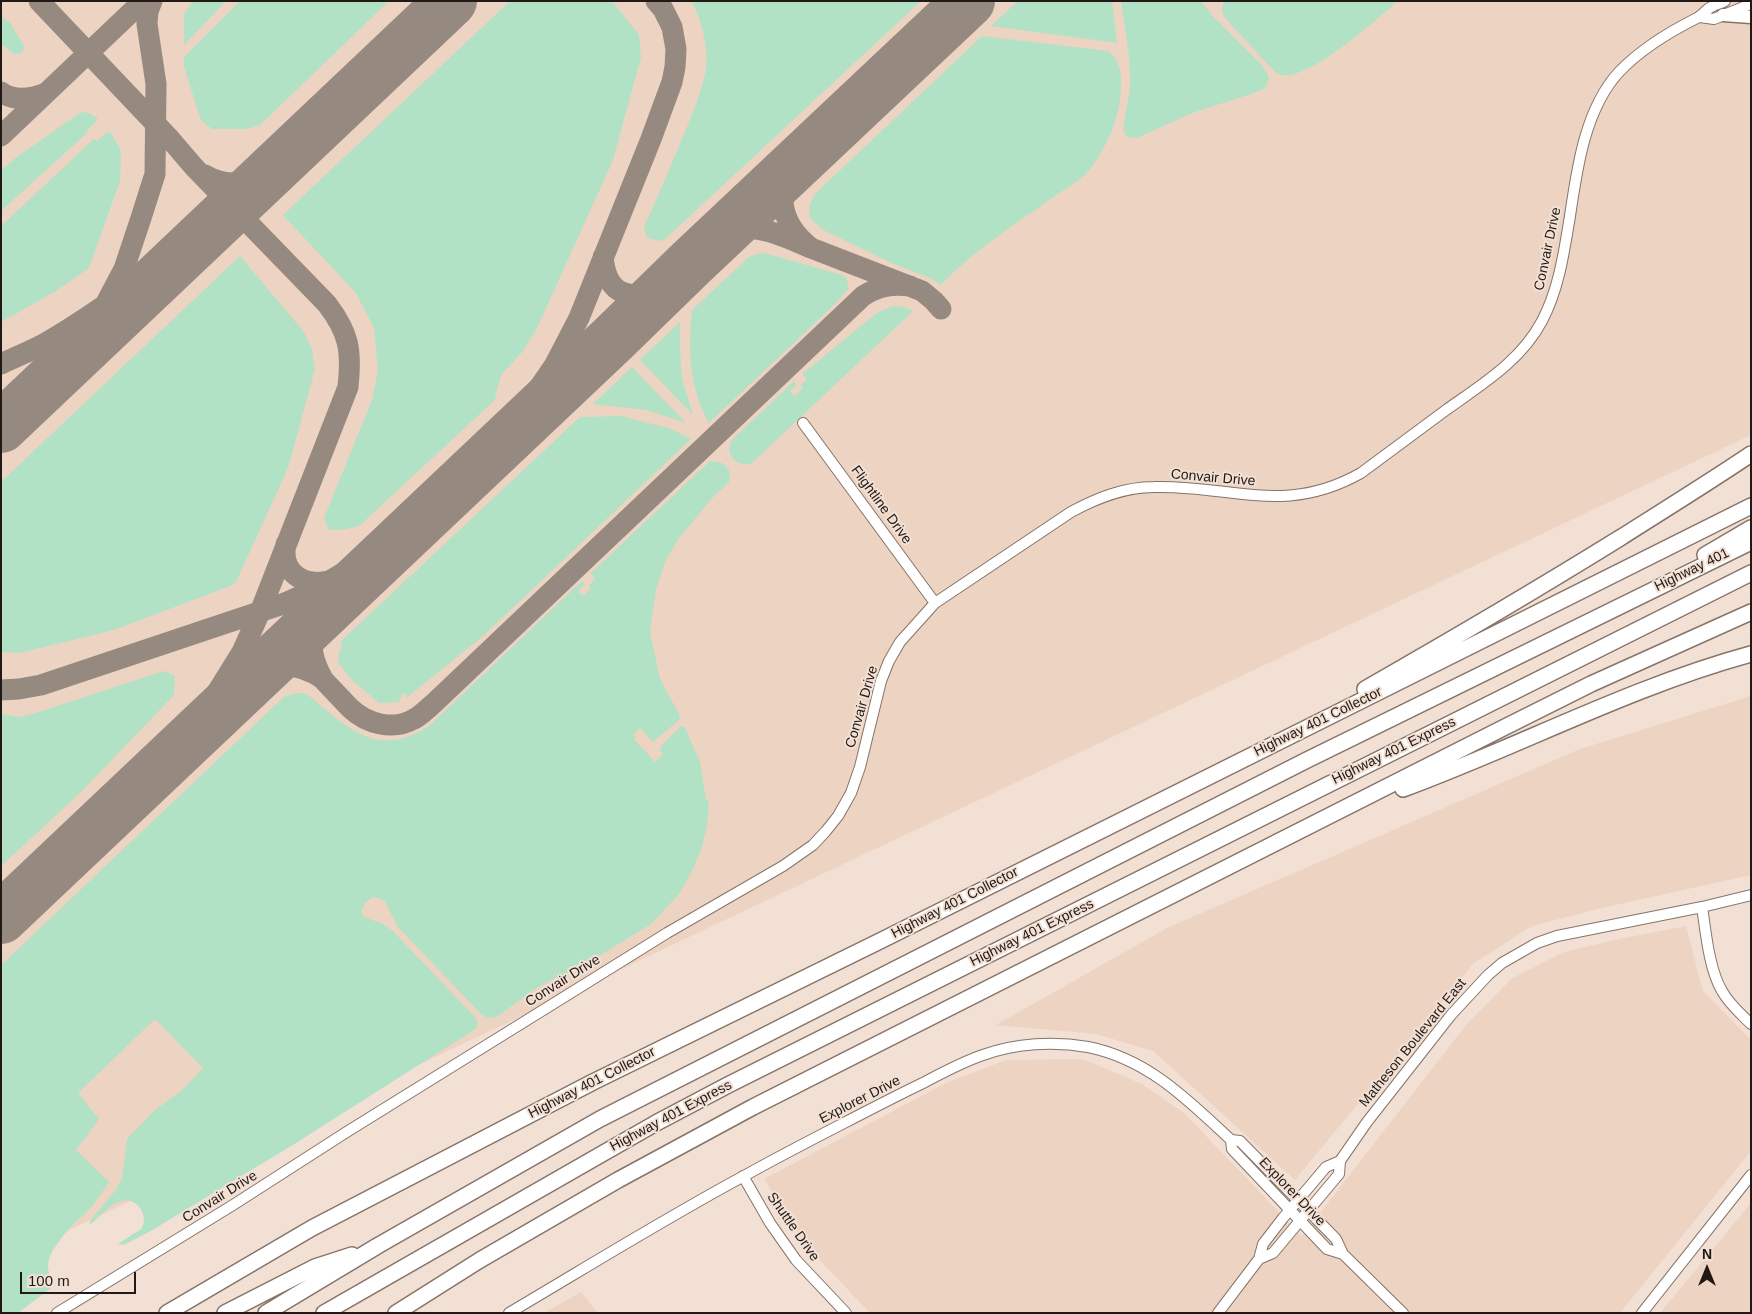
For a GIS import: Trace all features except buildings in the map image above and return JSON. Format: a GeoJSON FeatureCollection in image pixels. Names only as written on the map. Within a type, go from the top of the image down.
{"type":"FeatureCollection","features":[{"type":"Feature","properties":{"kind":"highway"},"geometry":{"type":"LineString","coordinates":[[1276,742],[1514,602],[1682,499],[1751,454]]}},
{"type":"Feature","properties":{"kind":"highway","name":"Highway 401 Collector"},"geometry":{"type":"LineString","coordinates":[[167,1313],[312,1228],[592,1082],[880,941],[1751,506]]}},
{"type":"Feature","properties":{"kind":"highway"},"geometry":{"type":"LineString","coordinates":[[1633,599],[1751,528]]}},
{"type":"Feature","properties":{"kind":"highway","name":"Highway 401"},"geometry":{"type":"LineString","coordinates":[[1633,599],[1751,542]]}},
{"type":"Feature","properties":{"kind":"highway","name":"Highway 401 Express"},"geometry":{"type":"LineString","coordinates":[[324,1313],[656,1123],[728,1085],[1751,573]]}},
{"type":"Feature","properties":{"kind":"highway","name":"Highway 401 Express"},"geometry":{"type":"LineString","coordinates":[[266,1313],[600,1120],[1298,764],[1633,599]]}},
{"type":"Feature","properties":{"kind":"highway"},"geometry":{"type":"LineString","coordinates":[[396,1313],[506,1245],[618,1180],[753,1107],[1591,684],[1751,612]]}},
{"type":"Feature","properties":{"kind":"highway"},"geometry":{"type":"LineString","coordinates":[[1708,632],[1751,616]]}},
{"type":"Feature","properties":{"kind":"highway"},"geometry":{"type":"LineString","coordinates":[[1334,814],[1428,779],[1630,695],[1686,674],[1751,654]]}},
{"type":"Feature","properties":{"kind":"highway"},"geometry":{"type":"LineString","coordinates":[[225,1313],[315,1267],[379,1246]]}},
{"type":"Feature","properties":{"kind":"main road"},"geometry":{"type":"LineString","coordinates":[[1723,15],[1751,17]]}},
{"type":"Feature","properties":{"kind":"street","name":"Convair Drive"},"geometry":{"type":"LineString","coordinates":[[57,1313],[569,994],[783,866],[813,845],[838,816],[851,793],[865,748],[881,681],[889,661],[900,642],[935,603],[1071,512],[1114,493],[1139,488],[1169,487],[1248,495],[1282,496],[1306,494],[1339,484],[1361,473],[1508,364],[1521,351],[1542,322],[1552,298],[1566,245],[1583,142],[1592,118],[1609,85],[1619,72],[1652,45],[1700,17],[1709,8],[1725,1]]}},
{"type":"Feature","properties":{"kind":"street","name":"Convair Drive"},"geometry":{"type":"LineString","coordinates":[[1700,17],[1714,18],[1751,4]]}},
{"type":"Feature","properties":{"kind":"street","name":"Flightline Drive"},"geometry":{"type":"LineString","coordinates":[[803,423],[935,603]]}},
{"type":"Feature","properties":{"kind":"street","name":"Matheson Boulevard East"},"geometry":{"type":"LineString","coordinates":[[1218,1313],[1259,1259],[1263,1244],[1298,1200],[1326,1168],[1340,1161],[1367,1122],[1450,1015],[1502,963],[1537,943],[1557,936],[1751,896]]}},
{"type":"Feature","properties":{"kind":"street"},"geometry":{"type":"LineString","coordinates":[[1702,907],[1709,953],[1721,990],[1751,1024]]}},
{"type":"Feature","properties":{"kind":"street","name":"Explorer Drive"},"geometry":{"type":"LineString","coordinates":[[509,1313],[743,1176],[953,1067],[983,1055],[1012,1047],[1037,1044],[1087,1047],[1117,1054],[1143,1067],[1171,1085],[1231,1140],[1240,1141],[1336,1239],[1343,1254],[1404,1313]]}},
{"type":"Feature","properties":{"kind":"street","name":"Explorer Drive"},"geometry":{"type":"LineString","coordinates":[[1231,1140],[1232,1149],[1327,1249],[1343,1254]]}},
{"type":"Feature","properties":{"kind":"street","name":"Matheson Boulevard East"},"geometry":{"type":"LineString","coordinates":[[1259,1259],[1273,1253],[1339,1174],[1340,1161]]}},
{"type":"Feature","properties":{"kind":"street"},"geometry":{"type":"LineString","coordinates":[[1642,1313],[1751,1175]]}},
{"type":"Feature","properties":{"kind":"street","name":"Shuttle Drive"},"geometry":{"type":"LineString","coordinates":[[743,1176],[770,1222],[796,1260],[846,1313]]}},
{"type":"Feature","properties":{"kind":"shaded area"},"geometry":{"type":"Polygon","coordinates":[[[1,1],[1751,1],[1751,435],[10,1258],[1,1265],[1,1]]]}},
{"type":"Feature","properties":{"kind":"shaded area"},"geometry":{"type":"Polygon","coordinates":[[[1751,696],[1751,875],[1602,908],[1532,926],[1474,963],[1295,1180],[1153,1051],[1096,1034],[996,1025],[1167,928],[1580,749],[1751,696]]]}},
{"type":"Feature","properties":{"kind":"shaded area"},"geometry":{"type":"Polygon","coordinates":[[[1686,926],[1703,991],[1751,1040],[1751,1151],[1620,1313],[870,1313],[807,1247],[764,1179],[946,1083],[1006,1060],[1083,1059],[1142,1084],[1184,1113],[1302,1236],[1466,1025],[1511,979],[1564,952],[1686,926]]]}},
{"type":"Feature","properties":{"kind":"shaded area"},"geometry":{"type":"Polygon","coordinates":[[[1751,1203],[1751,1313],[1660,1313],[1751,1203]]]}},
{"type":"Feature","properties":{"kind":"shaded area"},"geometry":{"type":"Polygon","coordinates":[[[581,1292],[598,1313],[544,1313],[581,1292]]]}},
{"type":"Feature","properties":{"kind":"green space"},"geometry":{"type":"Polygon","coordinates":[[[193,1],[226,1],[184,45],[184,14],[193,1]]]}},
{"type":"Feature","properties":{"kind":"green space"},"geometry":{"type":"Polygon","coordinates":[[[240,1],[389,1],[260,125],[247,129],[212,129],[201,120],[184,67],[184,57],[240,1]]]}},
{"type":"Feature","properties":{"kind":"green space"},"geometry":{"type":"Polygon","coordinates":[[[510,1],[612,1],[639,35],[641,57],[613,160],[537,328],[523,351],[501,375],[496,399],[359,526],[341,530],[329,530],[324,518],[372,400],[378,371],[374,328],[356,293],[283,215],[510,1]]]}},
{"type":"Feature","properties":{"kind":"green space"},"geometry":{"type":"Polygon","coordinates":[[[691,1],[921,1],[663,241],[647,238],[644,227],[687,127],[701,91],[706,68],[703,34],[691,1]]]}},
{"type":"Feature","properties":{"kind":"green space"},"geometry":{"type":"Polygon","coordinates":[[[1018,1],[1112,1],[1117,43],[991,26],[1018,1]]]}},
{"type":"Feature","properties":{"kind":"green space"},"geometry":{"type":"Polygon","coordinates":[[[1121,1],[1201,1],[1214,18],[1262,65],[1269,77],[1266,87],[1257,92],[1195,112],[1141,136],[1134,138],[1128,136],[1124,129],[1130,91],[1130,65],[1121,1]]]}},
{"type":"Feature","properties":{"kind":"green space"},"geometry":{"type":"Polygon","coordinates":[[[1224,1],[1398,1],[1357,36],[1319,63],[1301,72],[1286,75],[1275,72],[1226,19],[1222,10],[1224,1]]]}},
{"type":"Feature","properties":{"kind":"green space"},"geometry":{"type":"Polygon","coordinates":[[[1,16],[11,24],[24,46],[22,53],[14,54],[1,44],[1,16]]]}},
{"type":"Feature","properties":{"kind":"green space"},"geometry":{"type":"Polygon","coordinates":[[[982,36],[1108,51],[1118,63],[1121,83],[1120,99],[1112,131],[1090,169],[1075,182],[991,241],[941,285],[932,279],[894,264],[823,230],[810,218],[809,208],[814,195],[982,36]]]}},
{"type":"Feature","properties":{"kind":"green space"},"geometry":{"type":"Polygon","coordinates":[[[81,112],[89,113],[98,119],[87,133],[1,211],[1,170],[81,112]]]}},
{"type":"Feature","properties":{"kind":"green space"},"geometry":{"type":"Polygon","coordinates":[[[108,132],[111,133],[121,151],[120,181],[89,268],[56,291],[1,322],[1,226],[94,139],[97,141],[108,132]]]}},
{"type":"Feature","properties":{"kind":"green space"},"geometry":{"type":"Polygon","coordinates":[[[761,253],[839,274],[846,277],[849,288],[836,303],[709,423],[702,410],[694,382],[690,354],[692,310],[749,257],[761,253]]]}},
{"type":"Feature","properties":{"kind":"green space"},"geometry":{"type":"Polygon","coordinates":[[[240,256],[304,332],[312,350],[315,369],[288,468],[235,584],[114,630],[19,653],[1,652],[1,482],[240,256]]]}},
{"type":"Feature","properties":{"kind":"green space"},"geometry":{"type":"Polygon","coordinates":[[[892,306],[904,307],[913,311],[751,464],[743,464],[735,460],[729,451],[731,441],[794,381],[797,385],[790,391],[794,396],[803,388],[801,385],[807,379],[802,374],[877,313],[892,306]]]}},
{"type":"Feature","properties":{"kind":"green space"},"geometry":{"type":"Polygon","coordinates":[[[680,322],[682,378],[693,415],[640,360],[680,322]]]}},
{"type":"Feature","properties":{"kind":"green space"},"geometry":{"type":"Polygon","coordinates":[[[632,367],[686,423],[647,410],[593,404],[632,367]]]}},
{"type":"Feature","properties":{"kind":"green space"},"geometry":{"type":"Polygon","coordinates":[[[620,416],[669,428],[691,439],[483,636],[405,699],[406,694],[402,693],[399,702],[379,703],[352,680],[338,663],[339,652],[342,647],[341,641],[580,417],[620,416]]]}},
{"type":"Feature","properties":{"kind":"green space"},"geometry":{"type":"Polygon","coordinates":[[[710,461],[722,463],[729,470],[729,482],[714,496],[678,539],[665,562],[656,589],[650,632],[660,679],[680,719],[653,742],[640,728],[633,734],[636,737],[634,739],[655,762],[663,754],[660,750],[661,746],[680,727],[684,726],[700,762],[706,800],[709,800],[707,826],[701,850],[679,894],[651,924],[579,968],[533,990],[497,1017],[488,1018],[481,1014],[398,927],[384,900],[373,897],[365,902],[361,912],[364,917],[383,924],[393,931],[473,1015],[477,1020],[477,1028],[296,1143],[149,1232],[124,1245],[118,1244],[141,1229],[143,1224],[143,1214],[137,1204],[127,1200],[121,1201],[108,1208],[90,1225],[90,1221],[115,1191],[122,1179],[127,1139],[154,1111],[183,1089],[203,1068],[155,1019],[78,1093],[99,1119],[76,1150],[109,1182],[90,1208],[59,1241],[52,1253],[48,1266],[51,1283],[50,1289],[18,1313],[1,1313],[1,965],[285,696],[298,693],[306,694],[348,727],[372,738],[384,740],[398,739],[428,727],[582,581],[585,584],[578,591],[583,596],[591,588],[589,585],[595,579],[591,573],[710,461]]]}},
{"type":"Feature","properties":{"kind":"green space"},"geometry":{"type":"Polygon","coordinates":[[[164,671],[175,676],[174,695],[80,793],[1,866],[1,714],[19,717],[39,712],[164,671]]]}},
{"type":"Feature","properties":{"kind":"taxiway"},"geometry":{"type":"LineString","coordinates":[[39,1],[170,139],[194,167],[327,304],[340,324],[349,352],[348,387],[260,612],[242,652],[214,697],[138,789]]}},
{"type":"Feature","properties":{"kind":"taxiway"},"geometry":{"type":"LineString","coordinates":[[1,136],[143,1]]}},
{"type":"Feature","properties":{"kind":"taxiway"},"geometry":{"type":"LineString","coordinates":[[24,406],[81,343],[105,305],[124,269],[155,174],[156,84],[147,24],[148,11],[152,1]]}},
{"type":"Feature","properties":{"kind":"taxiway"},"geometry":{"type":"LineString","coordinates":[[501,443],[554,366],[579,318],[672,82],[676,49],[672,27],[663,9],[656,1]]}},
{"type":"Feature","properties":{"kind":"taxiway"},"geometry":{"type":"LineString","coordinates":[[1,92],[17,98],[35,97],[46,93]]}},
{"type":"Feature","properties":{"kind":"taxiway"},"geometry":{"type":"LineString","coordinates":[[664,291],[706,250],[718,241],[743,230],[756,229],[770,232],[811,248],[794,231],[788,221],[784,210],[784,189],[796,167],[850,115]]}},
{"type":"Feature","properties":{"kind":"taxiway"},"geometry":{"type":"LineString","coordinates":[[205,175],[221,182],[237,183],[269,174]]}},
{"type":"Feature","properties":{"kind":"taxiway"},"geometry":{"type":"LineString","coordinates":[[1,364],[43,344],[97,310],[144,277],[234,207]]}},
{"type":"Feature","properties":{"kind":"taxiway"},"geometry":{"type":"LineString","coordinates":[[811,248],[922,291],[941,309]]}},
{"type":"Feature","properties":{"kind":"taxiway"},"geometry":{"type":"LineString","coordinates":[[603,257],[609,280],[615,288],[622,292],[640,295],[663,290]]}},
{"type":"Feature","properties":{"kind":"taxiway"},"geometry":{"type":"LineString","coordinates":[[280,634],[357,714],[372,722],[389,725],[398,725],[414,719],[433,704],[863,296],[885,286],[910,286]]}},
{"type":"Feature","properties":{"kind":"taxiway"},"geometry":{"type":"LineString","coordinates":[[1,690],[41,685],[280,605],[327,582],[402,537]]}},
{"type":"Feature","properties":{"kind":"taxiway"},"geometry":{"type":"LineString","coordinates":[[286,544],[285,554],[290,570],[302,579],[310,582],[329,581]]}},
{"type":"Feature","properties":{"kind":"taxiway"},"geometry":{"type":"LineString","coordinates":[[202,729],[247,686],[266,672],[286,666],[297,667],[310,671],[323,679],[316,666],[313,654],[312,643],[318,624],[333,606],[380,561]]}},
{"type":"Feature","properties":{"kind":"taxiway"},"geometry":{"type":"LineString","coordinates":[[1,915],[15,905]]}},
{"type":"Feature","properties":{"kind":"runway"},"geometry":{"type":"LineString","coordinates":[[1,427],[451,1]]}},
{"type":"Feature","properties":{"kind":"runway"},"geometry":{"type":"LineString","coordinates":[[1,918],[969,1]]}}]}
